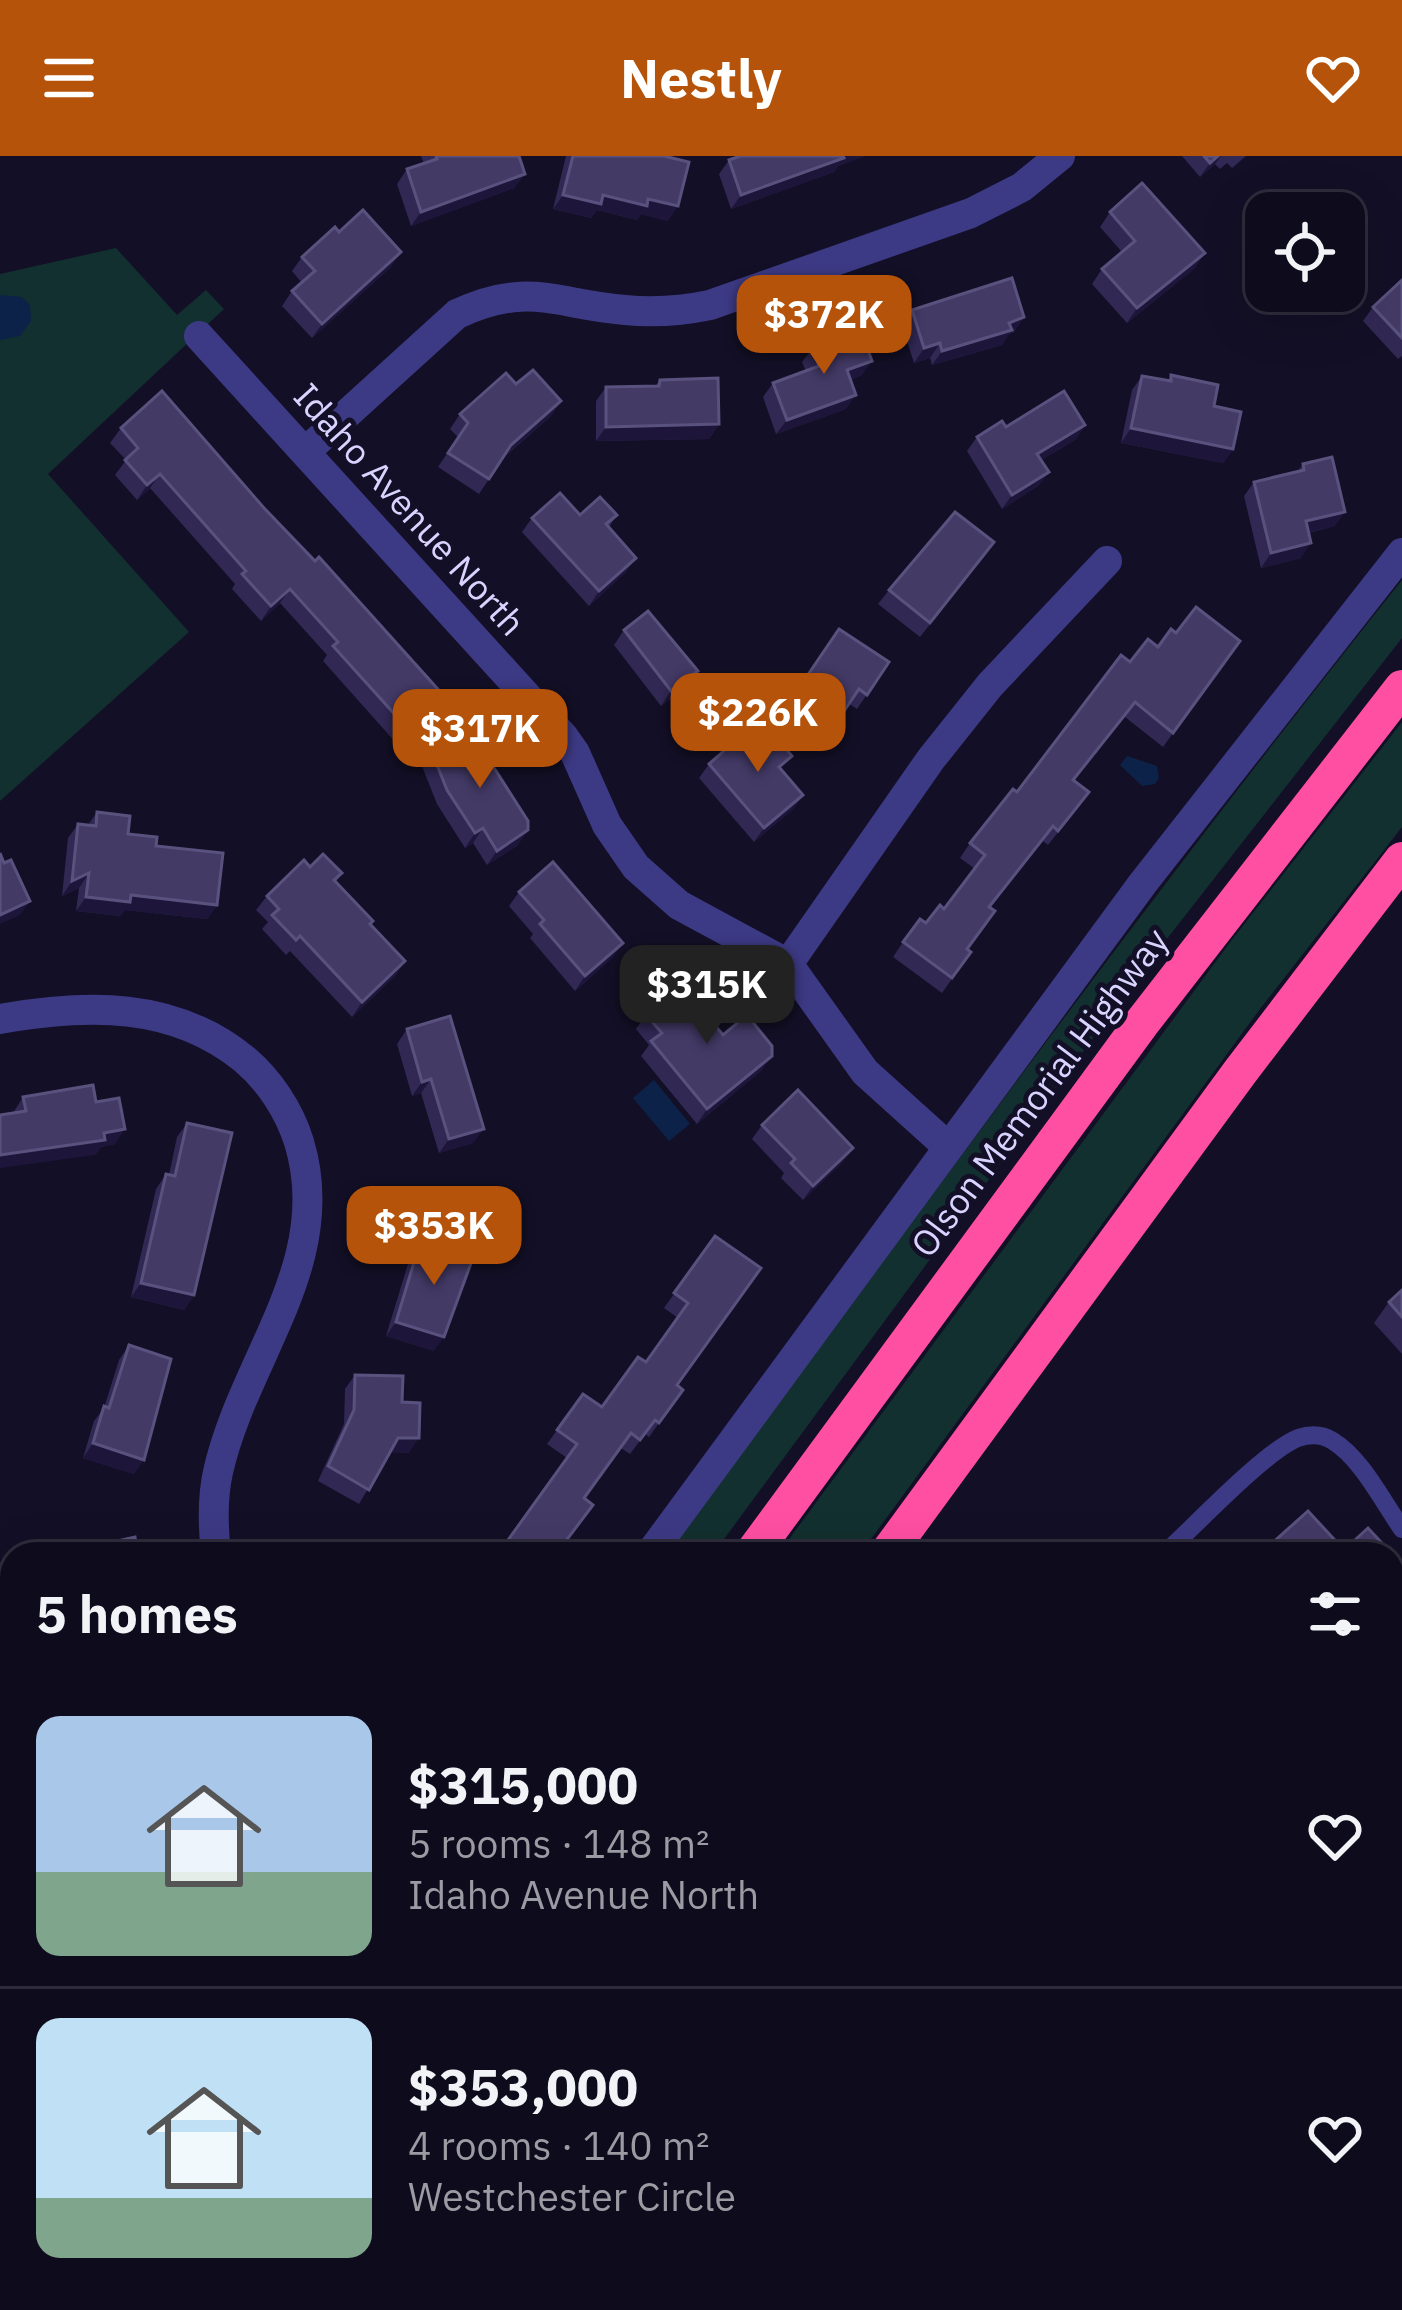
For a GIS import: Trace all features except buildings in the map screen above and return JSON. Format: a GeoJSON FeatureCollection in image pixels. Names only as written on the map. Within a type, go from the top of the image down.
{"type":"FeatureCollection","features":[{"type":"Feature","properties":{"kind":"highway","name":"Olson Memorial Highway"},"geometry":{"type":"LineString","coordinates":[[761,1542],[1141,1024],[1402,688]]}},
{"type":"Feature","properties":{"kind":"highway"},"geometry":{"type":"LineString","coordinates":[[895,1542],[1402,860]]}},
{"type":"Feature","properties":{"kind":"street"},"geometry":{"type":"LineString","coordinates":[[305,452],[457,314],[478,305],[524,294],[621,310],[674,312],[710,305],[971,213],[1022,187],[1060,156]]}},
{"type":"Feature","properties":{"kind":"street","name":"Idaho Avenue North"},"geometry":{"type":"LineString","coordinates":[[199,336],[563,736],[607,825],[636,867],[679,905],[788,964],[865,1072],[947,1146]]}},
{"type":"Feature","properties":{"kind":"street"},"geometry":{"type":"LineString","coordinates":[[659,1542],[947,1146],[1254,737],[1402,553]]}},
{"type":"Feature","properties":{"kind":"street"},"geometry":{"type":"LineString","coordinates":[[788,964],[931,759],[990,685],[1107,561]]}},
{"type":"Feature","properties":{"kind":"street"},"geometry":{"type":"LineString","coordinates":[[0,1019],[94,1010],[158,1014],[184,1022],[228,1046],[250,1065],[269,1084],[296,1130],[307,1181],[307,1235],[292,1287],[232,1423],[214,1502],[215,1542]]}},
{"type":"Feature","properties":{"kind":"lane"},"geometry":{"type":"LineString","coordinates":[[1177,1542],[1271,1456],[1296,1439],[1316,1434],[1334,1441],[1352,1459],[1402,1528]]}},
{"type":"Feature","properties":{"kind":"green space"},"geometry":{"type":"Polygon","coordinates":[[[116,248],[177,315],[206,290],[224,309],[48,474],[189,632],[0,801],[0,274],[116,248]]]}},
{"type":"Feature","properties":{"kind":"green space"},"geometry":{"type":"Polygon","coordinates":[[[1402,580],[1402,638],[1152,958],[722,1542],[677,1542],[1122,941],[1402,580]]]}},
{"type":"Feature","properties":{"kind":"green space"},"geometry":{"type":"Polygon","coordinates":[[[1402,722],[1402,827],[1260,1009],[869,1542],[787,1542],[1231,941],[1402,722]]]}},
{"type":"Feature","properties":{"kind":"water"},"geometry":{"type":"Polygon","coordinates":[[[0,295],[22,297],[30,305],[31,321],[20,336],[0,340],[0,295]]]}},
{"type":"Feature","properties":{"kind":"water"},"geometry":{"type":"Polygon","coordinates":[[[1127,756],[1157,766],[1155,784],[1142,786],[1120,765],[1127,756]]]}},
{"type":"Feature","properties":{"kind":"water"},"geometry":{"type":"Polygon","coordinates":[[[654,1080],[690,1124],[669,1141],[633,1098],[654,1080]]]}}]}
